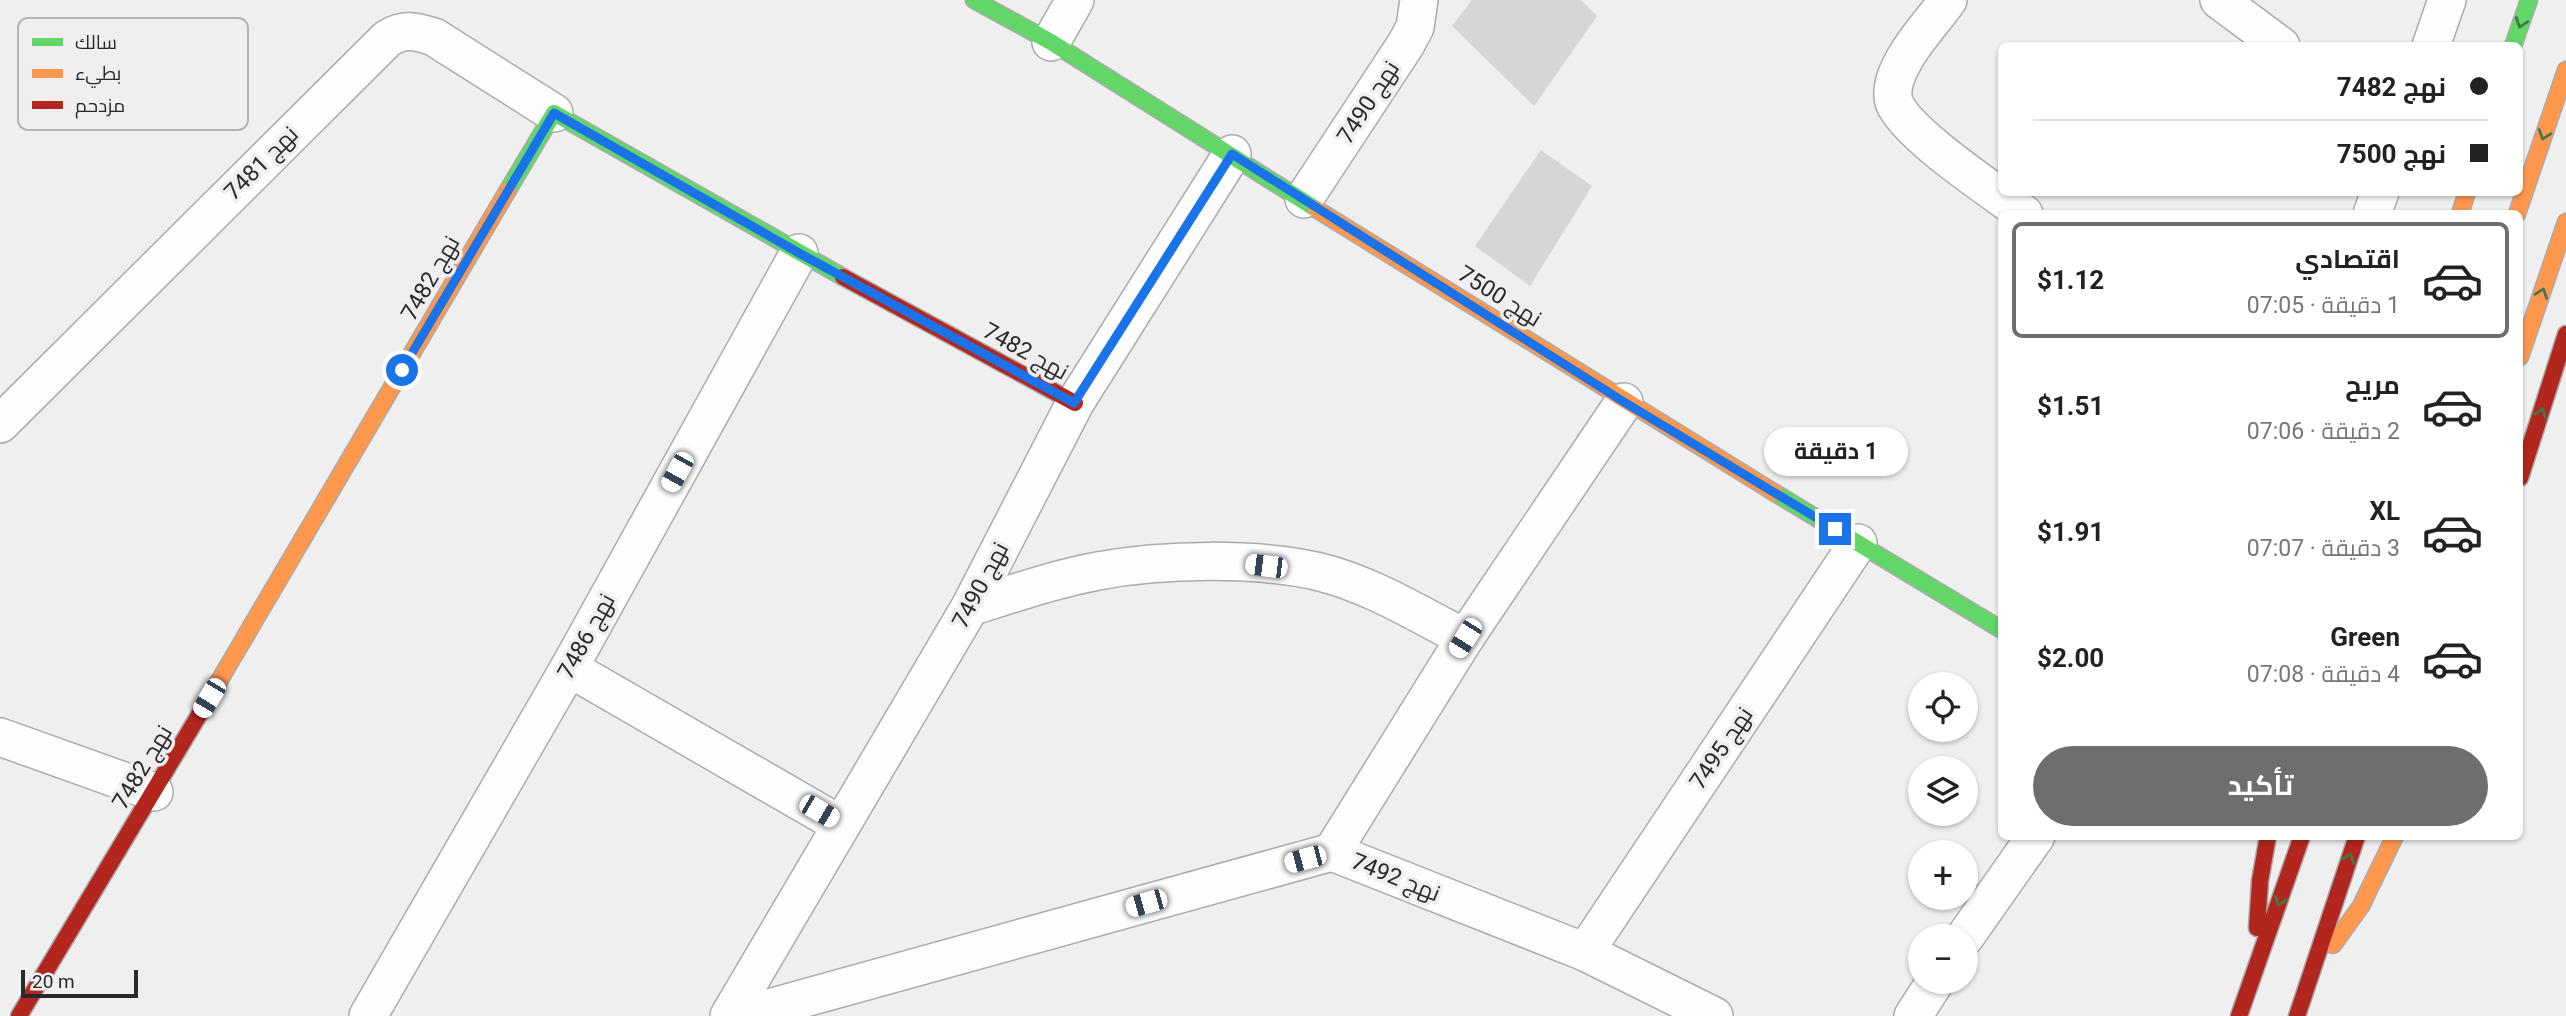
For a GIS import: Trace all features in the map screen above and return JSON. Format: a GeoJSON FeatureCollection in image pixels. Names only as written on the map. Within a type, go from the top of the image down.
{"type":"FeatureCollection","features":[{"type":"Feature","properties":{"kind":"street","name":"نهج 7500"},"geometry":{"type":"LineString","coordinates":[[974,0],[1051,42],[1624,402],[1998,628]]}},
{"type":"Feature","properties":{"kind":"street"},"geometry":{"type":"LineString","coordinates":[[1051,42],[1075,0]]}},
{"type":"Feature","properties":{"kind":"street","name":"نهج 7490"},"geometry":{"type":"LineString","coordinates":[[1304,199],[1406,44],[1415,27],[1419,0]]}},
{"type":"Feature","properties":{"kind":"street"},"geometry":{"type":"LineString","coordinates":[[1948,0],[1902,64],[1894,83],[1893,100],[1904,118],[1925,137],[1998,194]]}},
{"type":"Feature","properties":{"kind":"street"},"geometry":{"type":"LineString","coordinates":[[2219,0],[2276,42]]}},
{"type":"Feature","properties":{"kind":"street"},"geometry":{"type":"LineString","coordinates":[[2432,42],[2446,0]]}},
{"type":"Feature","properties":{"kind":"street"},"geometry":{"type":"LineString","coordinates":[[2515,42],[2529,0]]}},
{"type":"Feature","properties":{"kind":"street","name":"نهج 7481"},"geometry":{"type":"LineString","coordinates":[[0,424],[387,39],[398,32],[415,31],[434,37],[554,113]]}},
{"type":"Feature","properties":{"kind":"street"},"geometry":{"type":"LineString","coordinates":[[2518,210],[2566,70]]}},
{"type":"Feature","properties":{"kind":"street","name":"نهج 7482"},"geometry":{"type":"LineString","coordinates":[[19,1016],[554,113],[799,253],[1074,403]]}},
{"type":"Feature","properties":{"kind":"street","name":"نهج 7490"},"geometry":{"type":"LineString","coordinates":[[729,1016],[970,607],[1074,403],[1232,154]]}},
{"type":"Feature","properties":{"kind":"street"},"geometry":{"type":"LineString","coordinates":[[2001,196],[2019,210]]}},
{"type":"Feature","properties":{"kind":"street"},"geometry":{"type":"LineString","coordinates":[[2523,348],[2566,222]]}},
{"type":"Feature","properties":{"kind":"street","name":"نهج 7486"},"geometry":{"type":"LineString","coordinates":[[368,1016],[569,668],[799,253]]}},
{"type":"Feature","properties":{"kind":"street"},"geometry":{"type":"LineString","coordinates":[[2523,469],[2566,334]]}},
{"type":"Feature","properties":{"kind":"street"},"geometry":{"type":"LineString","coordinates":[[1332,852],[1465,638],[1624,402]]}},
{"type":"Feature","properties":{"kind":"street","name":"نهج 7495"},"geometry":{"type":"LineString","coordinates":[[1585,953],[1858,543]]}},
{"type":"Feature","properties":{"kind":"street"},"geometry":{"type":"LineString","coordinates":[[970,607],[1098,571],[1166,564],[1240,563],[1319,572],[1370,589],[1465,638]]}},
{"type":"Feature","properties":{"kind":"street"},"geometry":{"type":"LineString","coordinates":[[569,668],[841,825]]}},
{"type":"Feature","properties":{"kind":"street"},"geometry":{"type":"LineString","coordinates":[[0,737],[154,792]]}},
{"type":"Feature","properties":{"kind":"street"},"geometry":{"type":"LineString","coordinates":[[1974,924],[2033,840]]}},
{"type":"Feature","properties":{"kind":"street"},"geometry":{"type":"LineString","coordinates":[[2258,967],[2260,881],[2267,840]]}},
{"type":"Feature","properties":{"kind":"street"},"geometry":{"type":"LineString","coordinates":[[2239,1016],[2301,840]]}},
{"type":"Feature","properties":{"kind":"street"},"geometry":{"type":"LineString","coordinates":[[2297,1016],[2356,840]]}},
{"type":"Feature","properties":{"kind":"street"},"geometry":{"type":"LineString","coordinates":[[2311,970],[2361,906],[2393,840]]}},
{"type":"Feature","properties":{"kind":"street","name":"نهج 7492"},"geometry":{"type":"LineString","coordinates":[[740,1016],[1332,852],[1585,953],[1714,1016]]}},
{"type":"Feature","properties":{"kind":"street"},"geometry":{"type":"LineString","coordinates":[[1913,1016],[1928,994]]}},
{"type":"Feature","properties":{"kind":"building"},"geometry":{"type":"Polygon","coordinates":[[[1472,0],[1581,0],[1597,16],[1534,106],[1452,26],[1472,0]]]}},
{"type":"Feature","properties":{"kind":"building"},"geometry":{"type":"Polygon","coordinates":[[[1541,150],[1592,186],[1530,286],[1475,246],[1541,150]]]}},
{"type":"Feature","properties":{"kind":"traffic: fast"},"geometry":{"type":"LineString","coordinates":[[974,0],[1051,42],[1316,209]]}},
{"type":"Feature","properties":{"kind":"traffic: fast"},"geometry":{"type":"LineString","coordinates":[[2514,42],[2529,0]]}},
{"type":"Feature","properties":{"kind":"traffic: fast"},"geometry":{"type":"LineString","coordinates":[[508,190],[554,113],[843,277]]}},
{"type":"Feature","properties":{"kind":"traffic: fast"},"geometry":{"type":"LineString","coordinates":[[1775,493],[1998,628]]}},
{"type":"Feature","properties":{"kind":"traffic: slow"},"geometry":{"type":"LineString","coordinates":[[2518,210],[2566,70]]}},
{"type":"Feature","properties":{"kind":"traffic: slow"},"geometry":{"type":"LineString","coordinates":[[202,710],[508,190]]}},
{"type":"Feature","properties":{"kind":"traffic: slow"},"geometry":{"type":"LineString","coordinates":[[2461,210],[2466,196]]}},
{"type":"Feature","properties":{"kind":"traffic: slow"},"geometry":{"type":"LineString","coordinates":[[1316,209],[1775,493]]}},
{"type":"Feature","properties":{"kind":"traffic: slow"},"geometry":{"type":"LineString","coordinates":[[2523,348],[2566,222]]}},
{"type":"Feature","properties":{"kind":"traffic: slow"},"geometry":{"type":"LineString","coordinates":[[2333,945],[2361,906],[2393,840]]}},
{"type":"Feature","properties":{"kind":"traffic: jam"},"geometry":{"type":"LineString","coordinates":[[843,277],[1075,403]]}},
{"type":"Feature","properties":{"kind":"traffic: jam"},"geometry":{"type":"LineString","coordinates":[[2523,469],[2566,334]]}},
{"type":"Feature","properties":{"kind":"traffic: jam"},"geometry":{"type":"LineString","coordinates":[[19,1016],[202,710]]}},
{"type":"Feature","properties":{"kind":"traffic: jam"},"geometry":{"type":"LineString","coordinates":[[2257,928],[2260,881],[2267,840]]}},
{"type":"Feature","properties":{"kind":"traffic: jam"},"geometry":{"type":"LineString","coordinates":[[2239,1016],[2301,840]]}},
{"type":"Feature","properties":{"kind":"traffic: jam"},"geometry":{"type":"LineString","coordinates":[[2297,1016],[2356,840]]}},
{"type":"Feature","properties":{"kind":"route"},"geometry":{"type":"LineString","coordinates":[[402,370],[554,113],[799,253],[1074,403],[1232,154],[1624,402],[1835,529]]}}]}
